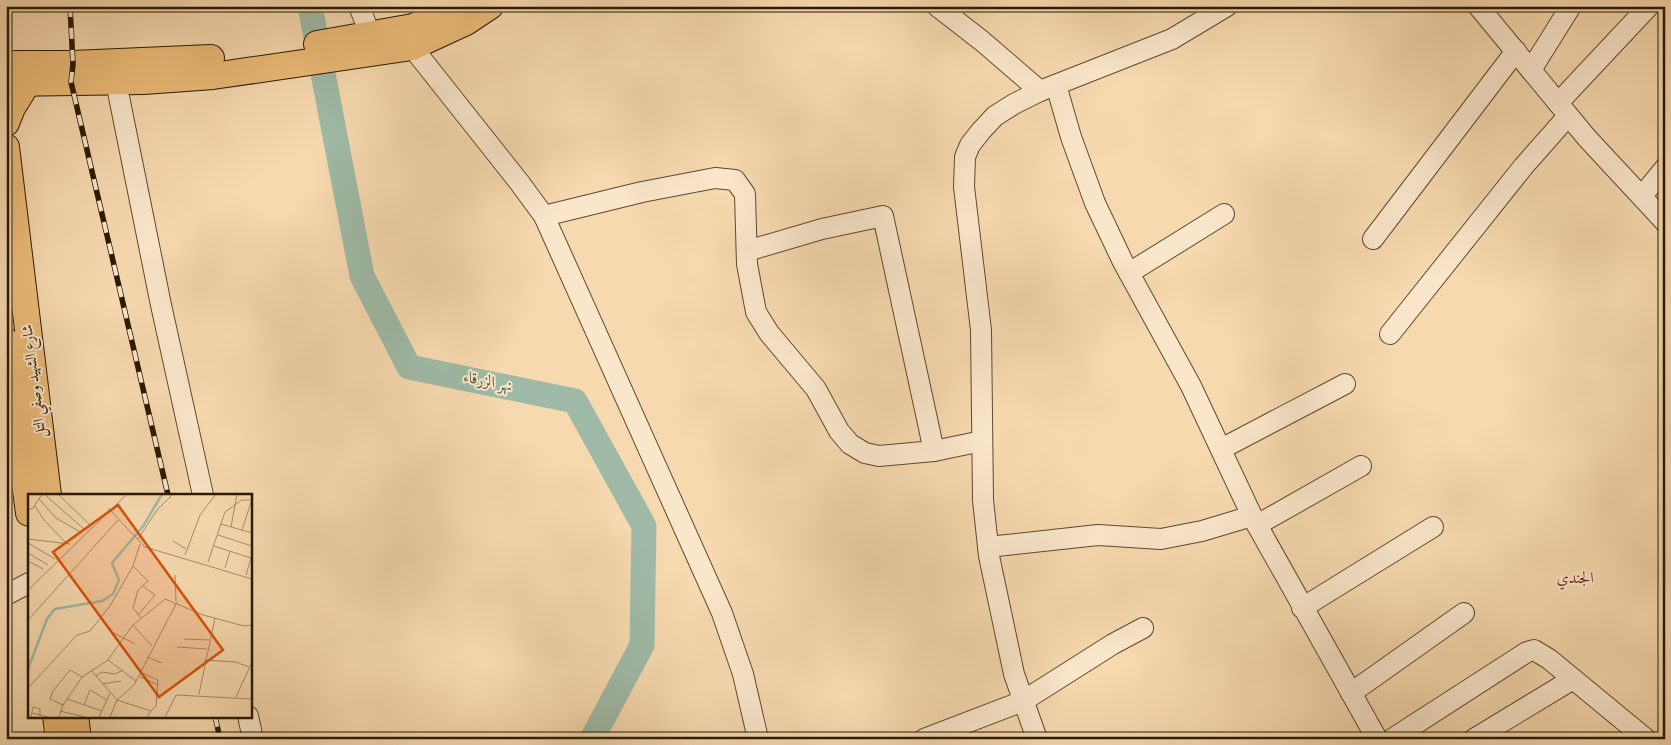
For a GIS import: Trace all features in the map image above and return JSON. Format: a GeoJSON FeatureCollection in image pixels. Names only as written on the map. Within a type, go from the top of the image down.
{"type":"FeatureCollection","features":[{"type":"Feature","properties":{"kind":"main road"},"geometry":{"type":"LineString","coordinates":[[332,51],[370,34],[414,27],[460,6]]}},
{"type":"Feature","properties":{"kind":"main road"},"geometry":{"type":"LineString","coordinates":[[22,76],[190,60],[285,57],[332,51],[412,47],[466,22],[490,6]]}},
{"type":"Feature","properties":{"kind":"main road"},"geometry":{"type":"LineString","coordinates":[[6,46],[22,76],[6,124]]}},
{"type":"Feature","properties":{"kind":"main road"},"geometry":{"type":"LineString","coordinates":[[6,64],[22,76],[116,82],[213,76],[285,57]]}},
{"type":"Feature","properties":{"kind":"main road","name":"شارع الشهيد وصفي التل"},"geometry":{"type":"LineString","coordinates":[[6,147],[48,494]]}},
{"type":"Feature","properties":{"kind":"main road","name":"شارع الشهيد وصفي التل"},"geometry":{"type":"LineString","coordinates":[[6,341],[12,426],[28,508]]}},
{"type":"Feature","properties":{"kind":"main road"},"geometry":{"type":"LineString","coordinates":[[56,718],[59,739]]}},
{"type":"Feature","properties":{"kind":"main road"},"geometry":{"type":"LineString","coordinates":[[75,718],[78,739]]}},
{"type":"Feature","properties":{"kind":"street"},"geometry":{"type":"LineString","coordinates":[[358,6],[370,34]]}},
{"type":"Feature","properties":{"kind":"street"},"geometry":{"type":"LineString","coordinates":[[937,6],[988,46],[1048,88],[1070,137],[1095,203],[1129,273],[1173,350],[1254,521],[1377,739]]}},
{"type":"Feature","properties":{"kind":"street"},"geometry":{"type":"LineString","coordinates":[[1037,739],[1014,674],[1002,624],[988,547],[983,500],[981,330],[964,188],[965,157],[970,145],[995,116],[1014,104],[1048,88],[1172,39],[1228,6]]}},
{"type":"Feature","properties":{"kind":"street"},"geometry":{"type":"LineString","coordinates":[[1478,6],[1563,110],[1665,222]]}},
{"type":"Feature","properties":{"kind":"street"},"geometry":{"type":"LineString","coordinates":[[1531,70],[1571,6]]}},
{"type":"Feature","properties":{"kind":"street"},"geometry":{"type":"LineString","coordinates":[[1390,334],[1523,167],[1563,110],[1649,6]]}},
{"type":"Feature","properties":{"kind":"street"},"geometry":{"type":"LineString","coordinates":[[412,47],[544,216],[722,613],[743,674],[758,739]]}},
{"type":"Feature","properties":{"kind":"street"},"geometry":{"type":"LineString","coordinates":[[1373,239],[1516,51]]}},
{"type":"Feature","properties":{"kind":"street"},"geometry":{"type":"LineString","coordinates":[[116,82],[161,305],[203,494]]}},
{"type":"Feature","properties":{"kind":"street"},"geometry":{"type":"LineString","coordinates":[[1642,196],[1665,168]]}},
{"type":"Feature","properties":{"kind":"street"},"geometry":{"type":"LineString","coordinates":[[544,216],[642,192],[715,178],[730,178],[740,184],[745,194],[747,251],[756,312],[762,323],[804,372],[839,431],[850,444],[865,453],[879,456],[934,451],[982,441]]}},
{"type":"Feature","properties":{"kind":"street"},"geometry":{"type":"LineString","coordinates":[[1129,273],[1224,214]]}},
{"type":"Feature","properties":{"kind":"street"},"geometry":{"type":"LineString","coordinates":[[747,251],[851,221],[879,215],[884,217],[934,451]]}},
{"type":"Feature","properties":{"kind":"street"},"geometry":{"type":"LineString","coordinates":[[1221,449],[1344,384]]}},
{"type":"Feature","properties":{"kind":"street"},"geometry":{"type":"LineString","coordinates":[[988,547],[1098,535],[1161,539],[1254,521],[1361,466]]}},
{"type":"Feature","properties":{"kind":"street"},"geometry":{"type":"LineString","coordinates":[[1302,608],[1432,527]]}},
{"type":"Feature","properties":{"kind":"street"},"geometry":{"type":"LineString","coordinates":[[6,595],[28,583]]}},
{"type":"Feature","properties":{"kind":"street"},"geometry":{"type":"LineString","coordinates":[[1351,694],[1464,613]]}},
{"type":"Feature","properties":{"kind":"street"},"geometry":{"type":"LineString","coordinates":[[924,739],[1023,701],[1112,644],[1143,628]]}},
{"type":"Feature","properties":{"kind":"street"},"geometry":{"type":"LineString","coordinates":[[1392,739],[1527,652],[1534,650],[1541,653],[1573,678],[1646,739]]}},
{"type":"Feature","properties":{"kind":"street"},"geometry":{"type":"LineString","coordinates":[[1474,739],[1573,678]]}},
{"type":"Feature","properties":{"kind":"street"},"geometry":{"type":"LineString","coordinates":[[248,718],[253,739]]}},
{"type":"Feature","properties":{"kind":"waterway","name":"نهر الزرقاء"},"geometry":{"type":"LineString","coordinates":[[310,6],[362,276],[409,367],[575,401],[644,526],[642,645],[592,739]]}},
{"type":"Feature","properties":{"kind":"railway"},"geometry":{"type":"LineString","coordinates":[[70,6],[73,64],[71,82],[168,494]]}},
{"type":"Feature","properties":{"kind":"railway"},"geometry":{"type":"LineString","coordinates":[[215,718],[220,739]]}},
{"type":"Feature","properties":{"kind":"district","name":"الجندي"},"geometry":{"type":"Point","coordinates":[1575,579]}}]}
